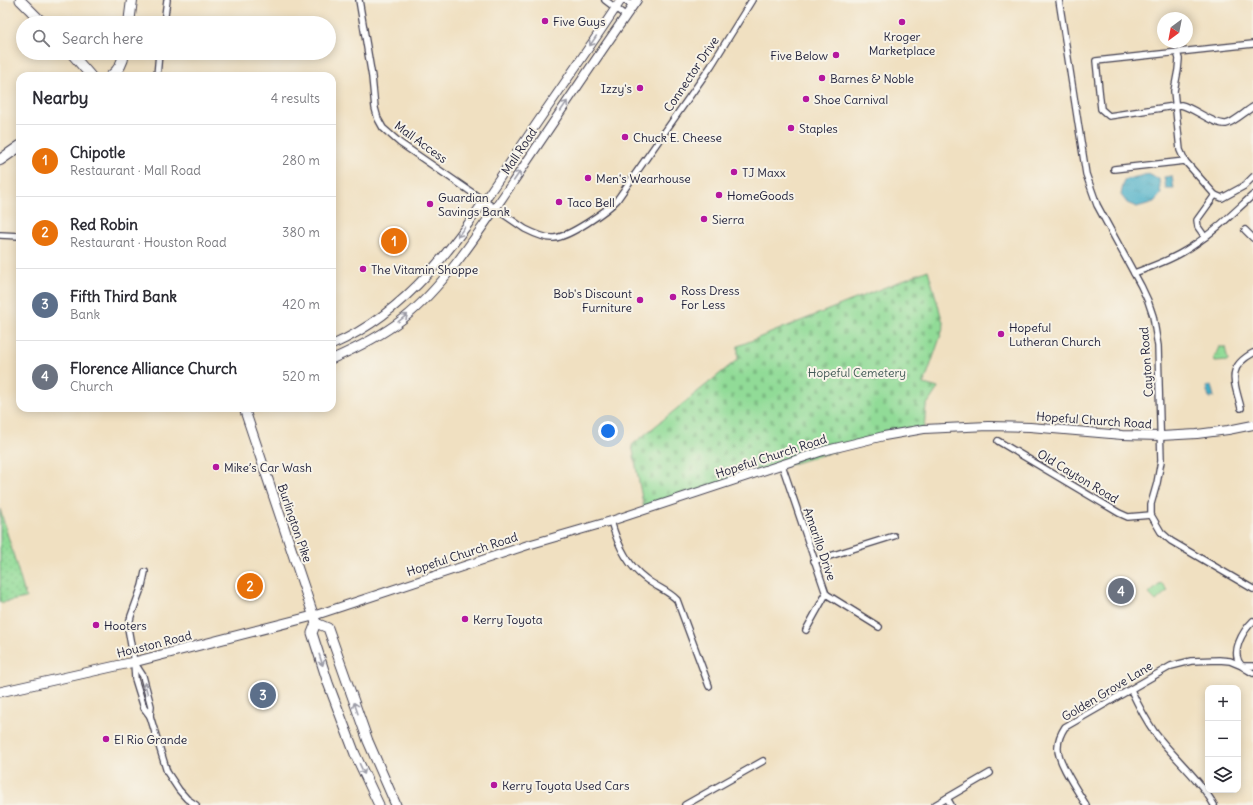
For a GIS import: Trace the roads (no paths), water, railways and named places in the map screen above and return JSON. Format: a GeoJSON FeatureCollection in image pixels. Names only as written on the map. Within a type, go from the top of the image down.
{"type":"FeatureCollection","features":[{"type":"Feature","properties":{"kind":"highway"},"geometry":{"type":"LineString","coordinates":[[129,16],[132,0]]}},
{"type":"Feature","properties":{"kind":"highway"},"geometry":{"type":"LineString","coordinates":[[115,72],[123,60]]}},
{"type":"Feature","properties":{"kind":"highway"},"geometry":{"type":"LineString","coordinates":[[0,160],[16,149]]}},
{"type":"Feature","properties":{"kind":"main road","name":"Mall Road"},"geometry":{"type":"LineString","coordinates":[[336,343],[357,333],[381,318],[434,269],[484,200],[621,0]]}},
{"type":"Feature","properties":{"kind":"main road"},"geometry":{"type":"LineString","coordinates":[[22,1],[36,16]]}},
{"type":"Feature","properties":{"kind":"main road","name":"Mall Road"},"geometry":{"type":"LineString","coordinates":[[336,358],[376,337],[403,318],[425,299],[447,273],[495,208],[635,3]]}},
{"type":"Feature","properties":{"kind":"main road"},"geometry":{"type":"LineString","coordinates":[[77,60],[88,72]]}},
{"type":"Feature","properties":{"kind":"main road","name":"Burlington Pike"},"geometry":{"type":"LineString","coordinates":[[245,412],[315,619],[312,634],[328,683],[355,754],[379,805]]}},
{"type":"Feature","properties":{"kind":"main road","name":"Hopeful Church Road"},"geometry":{"type":"LineString","coordinates":[[315,619],[528,545],[611,521],[850,444],[924,429],[967,426],[1016,426],[1122,435],[1160,436],[1197,434],[1253,425]]}},
{"type":"Feature","properties":{"kind":"main road"},"geometry":{"type":"LineString","coordinates":[[315,619],[328,628],[368,741],[396,805]]}},
{"type":"Feature","properties":{"kind":"main road","name":"Houston Road"},"geometry":{"type":"LineString","coordinates":[[0,692],[315,619]]}},
{"type":"Feature","properties":{"kind":"street"},"geometry":{"type":"LineString","coordinates":[[165,16],[168,0]]}},
{"type":"Feature","properties":{"kind":"street","name":"Mall Access"},"geometry":{"type":"LineString","coordinates":[[359,0],[372,77],[375,108],[380,124],[400,143],[495,208]]}},
{"type":"Feature","properties":{"kind":"street"},"geometry":{"type":"LineString","coordinates":[[604,0],[626,16]]}},
{"type":"Feature","properties":{"kind":"street"},"geometry":{"type":"LineString","coordinates":[[624,0],[635,3]]}},
{"type":"Feature","properties":{"kind":"street","name":"Connector Drive"},"geometry":{"type":"LineString","coordinates":[[495,208],[525,229],[553,239],[563,236],[610,208],[711,66],[752,0]]}},
{"type":"Feature","properties":{"kind":"street","name":"Cayton Road"},"geometry":{"type":"LineString","coordinates":[[1059,0],[1086,174],[1098,205],[1148,301],[1157,332],[1161,461],[1151,504],[1151,515]]}},
{"type":"Feature","properties":{"kind":"street"},"geometry":{"type":"LineString","coordinates":[[1253,44],[1096,61],[1101,110],[1109,116],[1176,107],[1181,105],[1187,106],[1210,119],[1224,124],[1231,122],[1253,107]]}},
{"type":"Feature","properties":{"kind":"street"},"geometry":{"type":"LineString","coordinates":[[1177,52],[1179,59],[1174,91],[1180,150],[1185,161],[1215,196],[1220,198],[1225,198],[1244,186],[1253,177]]}},
{"type":"Feature","properties":{"kind":"street"},"geometry":{"type":"LineString","coordinates":[[157,72],[158,60]]}},
{"type":"Feature","properties":{"kind":"street"},"geometry":{"type":"LineString","coordinates":[[1114,169],[1185,161]]}},
{"type":"Feature","properties":{"kind":"street"},"geometry":{"type":"LineString","coordinates":[[1134,273],[1171,259],[1190,248],[1206,237],[1253,195]]}},
{"type":"Feature","properties":{"kind":"street"},"geometry":{"type":"LineString","coordinates":[[1206,237],[1198,227],[1197,220],[1215,196]]}},
{"type":"Feature","properties":{"kind":"street"},"geometry":{"type":"LineString","coordinates":[[1245,230],[1253,238]]}},
{"type":"Feature","properties":{"kind":"street"},"geometry":{"type":"LineString","coordinates":[[0,235],[16,236]]}},
{"type":"Feature","properties":{"kind":"street"},"geometry":{"type":"LineString","coordinates":[[1241,408],[1234,378],[1234,371],[1241,360],[1253,353]]}},
{"type":"Feature","properties":{"kind":"street","name":"Old Cayton Road"},"geometry":{"type":"LineString","coordinates":[[998,441],[1119,513],[1128,517],[1151,515]]}},
{"type":"Feature","properties":{"kind":"street","name":"Amarillo Drive"},"geometry":{"type":"LineString","coordinates":[[782,465],[826,594],[879,627]]}},
{"type":"Feature","properties":{"kind":"street"},"geometry":{"type":"LineString","coordinates":[[1151,515],[1161,532],[1171,541],[1253,590]]}},
{"type":"Feature","properties":{"kind":"street"},"geometry":{"type":"LineString","coordinates":[[611,521],[618,543],[636,570],[646,579],[673,595],[678,600],[709,686]]}},
{"type":"Feature","properties":{"kind":"street"},"geometry":{"type":"LineString","coordinates":[[814,561],[894,536]]}},
{"type":"Feature","properties":{"kind":"street"},"geometry":{"type":"LineString","coordinates":[[145,572],[128,628],[134,662],[143,676],[151,706],[150,716],[167,772],[179,790],[187,799],[196,805]]}},
{"type":"Feature","properties":{"kind":"street"},"geometry":{"type":"LineString","coordinates":[[806,630],[826,594]]}},
{"type":"Feature","properties":{"kind":"street"},"geometry":{"type":"LineString","coordinates":[[1253,621],[1243,634],[1238,644],[1237,653],[1238,659],[1242,666],[1253,673]]}},
{"type":"Feature","properties":{"kind":"street","name":"Golden Grove Lane"},"geometry":{"type":"LineString","coordinates":[[1086,805],[1060,759],[1057,748],[1060,736],[1066,727],[1072,722],[1171,666],[1191,661],[1219,660],[1230,661],[1242,666]]}},
{"type":"Feature","properties":{"kind":"street"},"geometry":{"type":"LineString","coordinates":[[1242,666],[1253,666]]}},
{"type":"Feature","properties":{"kind":"street"},"geometry":{"type":"LineString","coordinates":[[1131,690],[1139,707],[1155,733],[1208,793],[1214,805]]}},
{"type":"Feature","properties":{"kind":"street"},"geometry":{"type":"LineString","coordinates":[[685,805],[763,761]]}},
{"type":"Feature","properties":{"kind":"street"},"geometry":{"type":"LineString","coordinates":[[935,805],[990,773]]}},
{"type":"Feature","properties":{"kind":"street"},"geometry":{"type":"LineString","coordinates":[[947,798],[951,805]]}},
{"type":"Feature","properties":{"kind":"water"},"geometry":{"type":"Polygon","coordinates":[[[1148,174],[1159,179],[1161,194],[1154,202],[1137,207],[1127,203],[1121,195],[1124,180],[1148,174]]]}},
{"type":"Feature","properties":{"kind":"water"},"geometry":{"type":"Polygon","coordinates":[[[1172,176],[1174,189],[1166,189],[1164,177],[1172,176]]]}},
{"type":"Feature","properties":{"kind":"water"},"geometry":{"type":"Polygon","coordinates":[[[1211,385],[1214,397],[1209,398],[1206,387],[1211,385]]]}},
{"type":"Feature","properties":{"kind":"place","name":"Five Guys"},"geometry":{"type":"Point","coordinates":[545,21]}},
{"type":"Feature","properties":{"kind":"place","name":"Kroger Marketplace"},"geometry":{"type":"Point","coordinates":[902,22]}},
{"type":"Feature","properties":{"kind":"place","name":"Five Below"},"geometry":{"type":"Point","coordinates":[836,55]}},
{"type":"Feature","properties":{"kind":"place","name":"Barnes & Noble"},"geometry":{"type":"Point","coordinates":[822,78]}},
{"type":"Feature","properties":{"kind":"place","name":"Izzy's"},"geometry":{"type":"Point","coordinates":[640,88]}},
{"type":"Feature","properties":{"kind":"place","name":"Shoe Carnival"},"geometry":{"type":"Point","coordinates":[806,99]}},
{"type":"Feature","properties":{"kind":"place","name":"Staples"},"geometry":{"type":"Point","coordinates":[791,128]}},
{"type":"Feature","properties":{"kind":"place","name":"Chuck E. Cheese"},"geometry":{"type":"Point","coordinates":[625,137]}},
{"type":"Feature","properties":{"kind":"place","name":"TJ Maxx"},"geometry":{"type":"Point","coordinates":[734,172]}},
{"type":"Feature","properties":{"kind":"place","name":"Men's Wearhouse"},"geometry":{"type":"Point","coordinates":[588,178]}},
{"type":"Feature","properties":{"kind":"place","name":"HomeGoods"},"geometry":{"type":"Point","coordinates":[719,195]}},
{"type":"Feature","properties":{"kind":"place","name":"Taco Bell"},"geometry":{"type":"Point","coordinates":[559,202]}},
{"type":"Feature","properties":{"kind":"place","name":"Guardian Savings Bank"},"geometry":{"type":"Point","coordinates":[430,204]}},
{"type":"Feature","properties":{"kind":"place","name":"Sierra"},"geometry":{"type":"Point","coordinates":[704,219]}},
{"type":"Feature","properties":{"kind":"place","name":"Chipotle"},"geometry":{"type":"Point","coordinates":[394,241]}},
{"type":"Feature","properties":{"kind":"place","name":"The Vitamin Shoppe"},"geometry":{"type":"Point","coordinates":[363,269]}},
{"type":"Feature","properties":{"kind":"place","name":"Ross Dress For Less"},"geometry":{"type":"Point","coordinates":[673,297]}},
{"type":"Feature","properties":{"kind":"place","name":"Bob's Discount Furniture"},"geometry":{"type":"Point","coordinates":[640,300]}},
{"type":"Feature","properties":{"kind":"place","name":"Hopeful Lutheran Church"},"geometry":{"type":"Point","coordinates":[1001,334]}},
{"type":"Feature","properties":{"kind":"place","name":"Mike’s Car Wash"},"geometry":{"type":"Point","coordinates":[216,467]}},
{"type":"Feature","properties":{"kind":"place","name":"Red Robin"},"geometry":{"type":"Point","coordinates":[250,586]}},
{"type":"Feature","properties":{"kind":"place","name":"Florence Alliance Church"},"geometry":{"type":"Point","coordinates":[1121,591]}},
{"type":"Feature","properties":{"kind":"place","name":"Kerry Toyota"},"geometry":{"type":"Point","coordinates":[465,619]}},
{"type":"Feature","properties":{"kind":"place","name":"Hooters"},"geometry":{"type":"Point","coordinates":[96,625]}},
{"type":"Feature","properties":{"kind":"place","name":"Fifth Third Bank"},"geometry":{"type":"Point","coordinates":[263,695]}},
{"type":"Feature","properties":{"kind":"place","name":"El Rio Grande"},"geometry":{"type":"Point","coordinates":[106,739]}},
{"type":"Feature","properties":{"kind":"place","name":"Kerry Toyota Used Cars"},"geometry":{"type":"Point","coordinates":[494,785]}},
{"type":"Feature","properties":{"kind":"park label","name":"Hopeful Cemetery"},"geometry":{"type":"Point","coordinates":[857,372]}}]}
